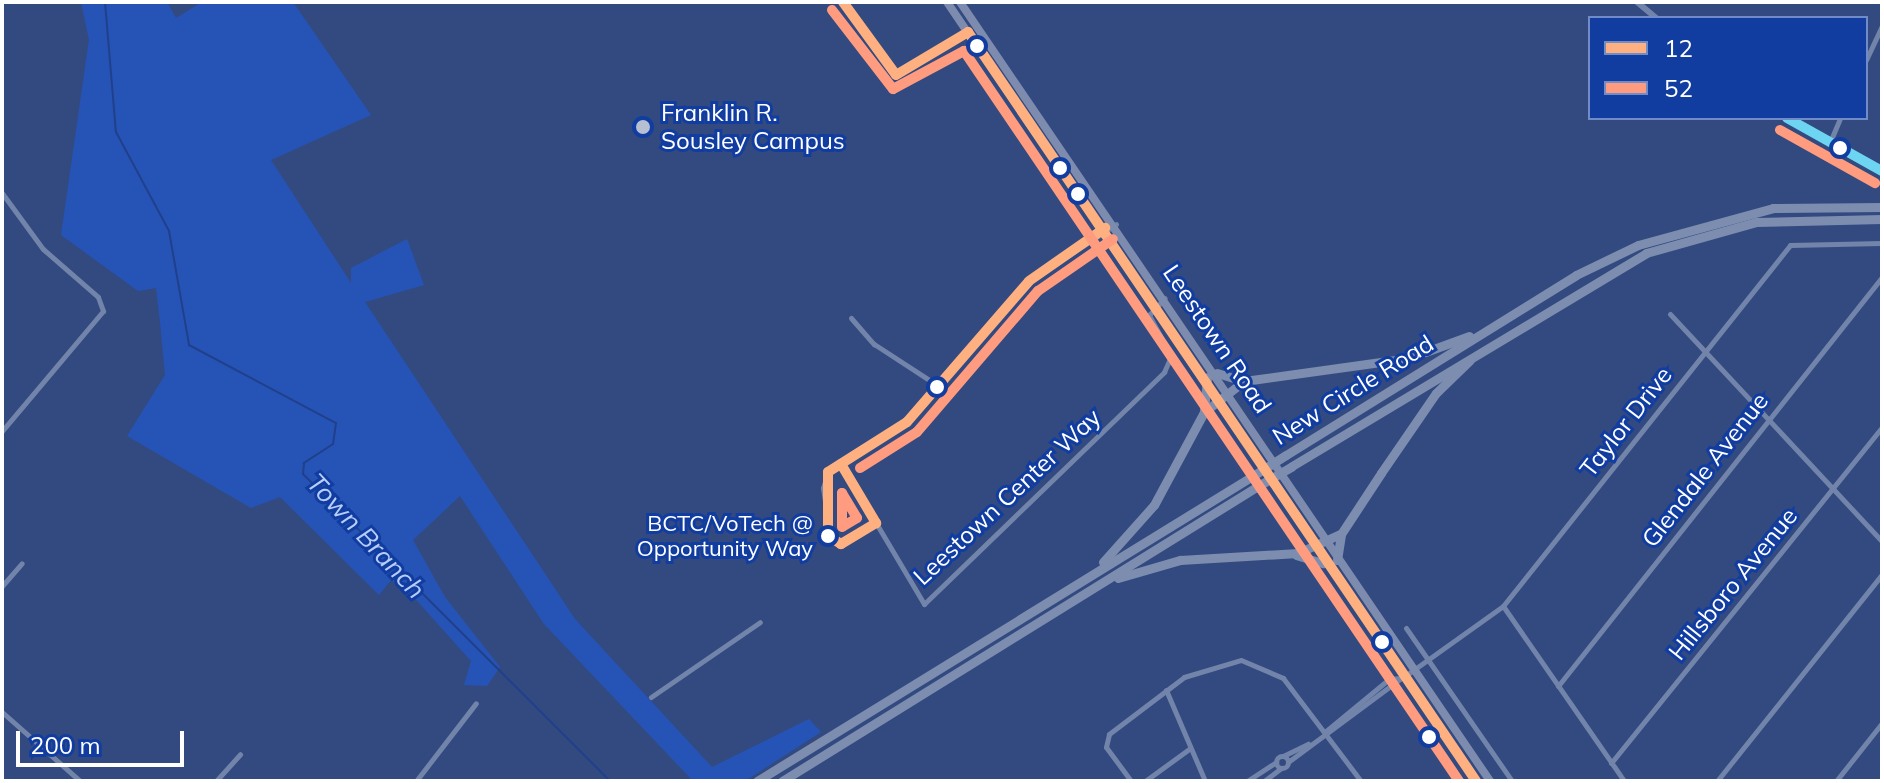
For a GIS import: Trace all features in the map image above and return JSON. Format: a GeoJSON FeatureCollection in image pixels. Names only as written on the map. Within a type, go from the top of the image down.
{"type":"FeatureCollection","features":[{"type":"Feature","properties":{"kind":"highway","name":"New Circle Road"},"geometry":{"type":"LineString","coordinates":[[757,781],[1508,317],[1619,253],[1699,223],[1795,206],[1882,207]]}},
{"type":"Feature","properties":{"kind":"highway","name":"New Circle Road"},"geometry":{"type":"LineString","coordinates":[[782,781],[1618,265],[1698,235],[1784,218],[1882,219]]}},
{"type":"Feature","properties":{"kind":"highway"},"geometry":{"type":"LineString","coordinates":[[1083,580],[1138,529],[1204,412],[1212,375],[1244,381],[1424,355],[1508,317]]}},
{"type":"Feature","properties":{"kind":"highway"},"geometry":{"type":"LineString","coordinates":[[1337,560],[1341,534],[1436,393],[1518,325]]}},
{"type":"Feature","properties":{"kind":"highway"},"geometry":{"type":"LineString","coordinates":[[1204,412],[1244,381]]}},
{"type":"Feature","properties":{"kind":"highway"},"geometry":{"type":"LineString","coordinates":[[1104,582],[1180,560],[1289,554],[1314,549],[1341,534]]}},
{"type":"Feature","properties":{"kind":"highway"},"geometry":{"type":"LineString","coordinates":[[1289,554],[1323,563]]}},
{"type":"Feature","properties":{"kind":"main road","name":"Leestown Road"},"geometry":{"type":"LineString","coordinates":[[947,2],[1105,228],[1162,300]]}},
{"type":"Feature","properties":{"kind":"main road","name":"Leestown Road"},"geometry":{"type":"LineString","coordinates":[[960,2],[1116,224],[1225,395],[1490,781]]}},
{"type":"Feature","properties":{"kind":"main road","name":"Leestown Road"},"geometry":{"type":"LineString","coordinates":[[1225,395],[1323,563],[1476,781]]}},
{"type":"Feature","properties":{"kind":"street"},"geometry":{"type":"LineString","coordinates":[[1637,2],[1654,16]]}},
{"type":"Feature","properties":{"kind":"street"},"geometry":{"type":"LineString","coordinates":[[1868,56],[1882,25]]}},
{"type":"Feature","properties":{"kind":"street"},"geometry":{"type":"LineString","coordinates":[[1791,120],[1882,171]]}},
{"type":"Feature","properties":{"kind":"street"},"geometry":{"type":"LineString","coordinates":[[1830,142],[1839,120]]}},
{"type":"Feature","properties":{"kind":"street"},"geometry":{"type":"LineString","coordinates":[[2,193],[43,249],[102,304],[85,334],[2,431]]}},
{"type":"Feature","properties":{"kind":"street"},"geometry":{"type":"LineString","coordinates":[[876,523],[841,544],[828,536],[823,488],[841,464],[907,422],[1029,281],[1105,228],[1116,224]]}},
{"type":"Feature","properties":{"kind":"street","name":"Taylor Drive"},"geometry":{"type":"LineString","coordinates":[[1308,744],[1503,606],[1790,245],[1882,243]]}},
{"type":"Feature","properties":{"kind":"street","name":"Glendale Avenue"},"geometry":{"type":"LineString","coordinates":[[1558,686],[1882,277]]}},
{"type":"Feature","properties":{"kind":"street","name":"Leestown Center Way"},"geometry":{"type":"LineString","coordinates":[[841,464],[924,604],[1164,372],[1171,356],[1149,320],[1162,300]]}},
{"type":"Feature","properties":{"kind":"street"},"geometry":{"type":"LineString","coordinates":[[1670,314],[1882,541]]}},
{"type":"Feature","properties":{"kind":"street"},"geometry":{"type":"LineString","coordinates":[[851,318],[874,344],[940,387]]}},
{"type":"Feature","properties":{"kind":"street","name":"Hillsboro Avenue"},"geometry":{"type":"LineString","coordinates":[[1611,763],[1882,427]]}},
{"type":"Feature","properties":{"kind":"street"},"geometry":{"type":"LineString","coordinates":[[2,586],[22,563]]}},
{"type":"Feature","properties":{"kind":"street"},"geometry":{"type":"LineString","coordinates":[[1717,781],[1882,574]]}},
{"type":"Feature","properties":{"kind":"street"},"geometry":{"type":"LineString","coordinates":[[1503,606],[1624,781]]}},
{"type":"Feature","properties":{"kind":"street"},"geometry":{"type":"LineString","coordinates":[[651,697],[760,622]]}},
{"type":"Feature","properties":{"kind":"street"},"geometry":{"type":"LineString","coordinates":[[1406,628],[1512,781]]}},
{"type":"Feature","properties":{"kind":"street"},"geometry":{"type":"LineString","coordinates":[[1131,781],[1106,739],[1166,690],[1220,664],[1263,664],[1326,732],[1361,781]]}},
{"type":"Feature","properties":{"kind":"street"},"geometry":{"type":"LineString","coordinates":[[1166,690],[1205,781]]}},
{"type":"Feature","properties":{"kind":"street"},"geometry":{"type":"LineString","coordinates":[[416,781],[476,703]]}},
{"type":"Feature","properties":{"kind":"street"},"geometry":{"type":"LineString","coordinates":[[2,712],[80,781]]}},
{"type":"Feature","properties":{"kind":"street"},"geometry":{"type":"LineString","coordinates":[[1836,781],[1882,723]]}},
{"type":"Feature","properties":{"kind":"street"},"geometry":{"type":"LineString","coordinates":[[1247,781],[1283,756],[1308,744]]}},
{"type":"Feature","properties":{"kind":"street"},"geometry":{"type":"LineString","coordinates":[[1264,781],[1308,744]]}},
{"type":"Feature","properties":{"kind":"street"},"geometry":{"type":"LineString","coordinates":[[1145,781],[1189,749]]}},
{"type":"Feature","properties":{"kind":"street"},"geometry":{"type":"LineString","coordinates":[[216,781],[240,754]]}},
{"type":"Feature","properties":{"kind":"street"},"geometry":{"type":"LineString","coordinates":[[1283,756],[1288,762]]}},
{"type":"Feature","properties":{"kind":"street"},"geometry":{"type":"LineString","coordinates":[[1276,762],[1281,768]]}},
{"type":"Feature","properties":{"kind":"shaded area"},"geometry":{"type":"Polygon","coordinates":[[[81,2],[167,2],[176,18],[202,2],[293,2],[371,115],[271,160],[351,283],[351,268],[407,239],[424,285],[365,302],[575,619],[712,767],[809,719],[821,732],[745,781],[693,781],[544,624],[460,496],[413,540],[445,597],[500,667],[487,686],[464,685],[471,661],[409,592],[391,580],[379,595],[280,497],[251,508],[127,436],[165,375],[160,322],[156,288],[138,291],[61,235],[89,40],[81,2]]]}},
{"type":"Feature","properties":{"kind":"waterway","name":"Town Branch"},"geometry":{"type":"LineString","coordinates":[[105,2],[116,132],[169,231],[189,345],[336,423],[333,444],[304,463],[303,474],[610,781]]}},
{"type":"Feature","properties":{"kind":"transit line","name":"12"},"geometry":{"type":"LineString","coordinates":[[843,2],[896,75],[968,32],[1476,781]]}},
{"type":"Feature","properties":{"kind":"transit line","name":"52"},"geometry":{"type":"LineString","coordinates":[[832,10],[893,89],[964,51],[1459,781]]}},
{"type":"Feature","properties":{"kind":"transit line"},"geometry":{"type":"LineString","coordinates":[[1791,120],[1882,171]]}},
{"type":"Feature","properties":{"kind":"transit line","name":"52"},"geometry":{"type":"LineString","coordinates":[[1780,130],[1875,183]]}},
{"type":"Feature","properties":{"kind":"transit line","name":"12"},"geometry":{"type":"LineString","coordinates":[[841,464],[876,523],[841,544],[828,536],[828,472],[907,422],[1029,281],[1105,228]]}},
{"type":"Feature","properties":{"kind":"transit line","name":"52"},"geometry":{"type":"LineString","coordinates":[[860,468],[917,432],[1038,291],[1113,239]]}},
{"type":"Feature","properties":{"kind":"transit line","name":"52"},"geometry":{"type":"LineString","coordinates":[[842,493],[857,518],[842,527],[842,493]]}},
{"type":"Feature","properties":{"kind":"place","name":"Franklin R. Sousley Campus"},"geometry":{"type":"Point","coordinates":[643,127]}},
{"type":"Feature","properties":{"kind":"place","name":"BCTC/VoTech @ Opportunity Way"},"geometry":{"type":"Point","coordinates":[828,536]}}]}
